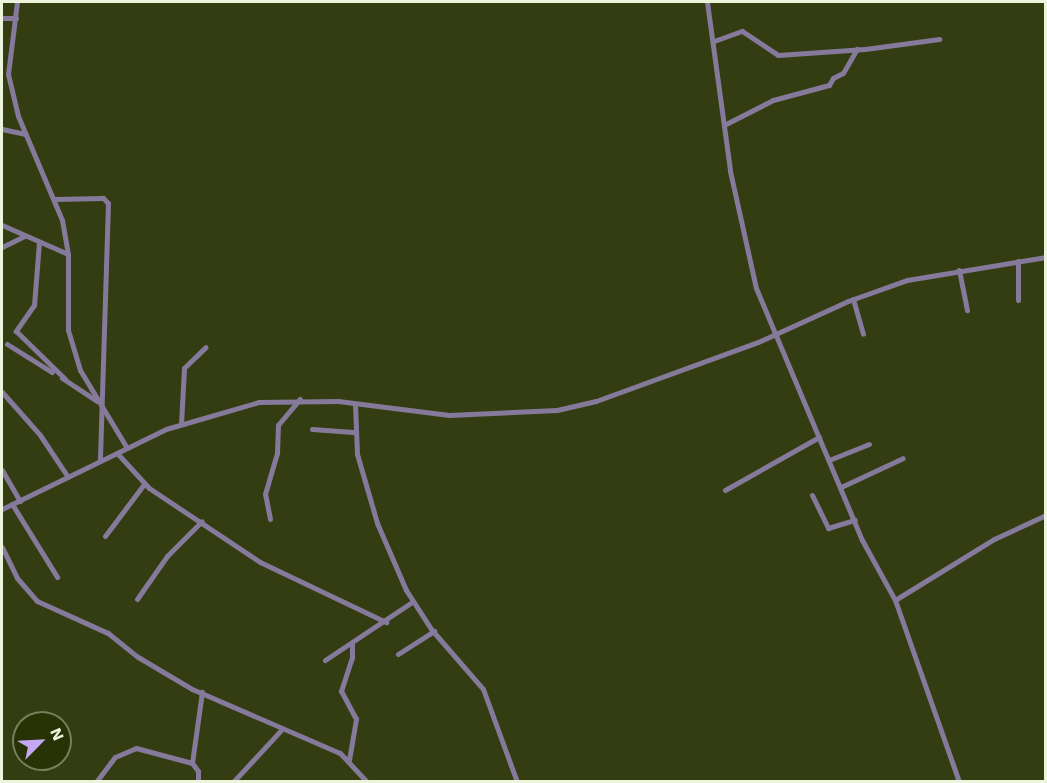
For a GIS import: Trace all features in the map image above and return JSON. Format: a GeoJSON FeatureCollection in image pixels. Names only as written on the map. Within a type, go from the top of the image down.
{"type":"FeatureCollection","features":[{"type":"Feature","properties":{"kind":"street"},"geometry":{"type":"LineString","coordinates":[[16,2],[8,74],[26,134],[55,199],[68,254],[68,330],[80,370],[127,448]]}},
{"type":"Feature","properties":{"kind":"street"},"geometry":{"type":"LineString","coordinates":[[707,2],[724,125],[756,288],[855,520],[895,600],[959,782]]}},
{"type":"Feature","properties":{"kind":"street"},"geometry":{"type":"LineString","coordinates":[[2,18],[16,18]]}},
{"type":"Feature","properties":{"kind":"street"},"geometry":{"type":"LineString","coordinates":[[714,41],[742,31],[778,55],[857,49],[939,39]]}},
{"type":"Feature","properties":{"kind":"street"},"geometry":{"type":"LineString","coordinates":[[724,125],[773,100],[829,85],[833,78],[843,73],[857,49]]}},
{"type":"Feature","properties":{"kind":"street"},"geometry":{"type":"LineString","coordinates":[[2,129],[26,134]]}},
{"type":"Feature","properties":{"kind":"street"},"geometry":{"type":"LineString","coordinates":[[55,199],[103,198],[108,203],[98,403],[100,461]]}},
{"type":"Feature","properties":{"kind":"street"},"geometry":{"type":"LineString","coordinates":[[2,225],[68,254]]}},
{"type":"Feature","properties":{"kind":"street"},"geometry":{"type":"LineString","coordinates":[[2,247],[25,236]]}},
{"type":"Feature","properties":{"kind":"street"},"geometry":{"type":"LineString","coordinates":[[39,242],[34,305],[16,331],[65,379]]}},
{"type":"Feature","properties":{"kind":"street"},"geometry":{"type":"LineString","coordinates":[[2,509],[181,424],[259,402],[300,399],[448,415],[557,410],[596,401],[775,334],[853,299],[907,280],[1046,257]]}},
{"type":"Feature","properties":{"kind":"street"},"geometry":{"type":"LineString","coordinates":[[1018,261],[1018,300]]}},
{"type":"Feature","properties":{"kind":"street"},"geometry":{"type":"LineString","coordinates":[[959,270],[967,310]]}},
{"type":"Feature","properties":{"kind":"street"},"geometry":{"type":"LineString","coordinates":[[853,299],[863,334]]}},
{"type":"Feature","properties":{"kind":"street"},"geometry":{"type":"LineString","coordinates":[[7,344],[65,379],[98,403]]}},
{"type":"Feature","properties":{"kind":"street"},"geometry":{"type":"LineString","coordinates":[[181,424],[184,368],[206,347]]}},
{"type":"Feature","properties":{"kind":"street"},"geometry":{"type":"LineString","coordinates":[[2,392],[40,435],[68,477]]}},
{"type":"Feature","properties":{"kind":"street"},"geometry":{"type":"LineString","coordinates":[[270,519],[265,494],[277,453],[278,424],[300,399]]}},
{"type":"Feature","properties":{"kind":"street"},"geometry":{"type":"LineString","coordinates":[[355,404],[353,432],[378,523],[412,602],[483,689],[517,782]]}},
{"type":"Feature","properties":{"kind":"street"},"geometry":{"type":"LineString","coordinates":[[312,429],[353,432]]}},
{"type":"Feature","properties":{"kind":"street"},"geometry":{"type":"LineString","coordinates":[[725,490],[819,437]]}},
{"type":"Feature","properties":{"kind":"street"},"geometry":{"type":"LineString","coordinates":[[829,460],[869,444]]}},
{"type":"Feature","properties":{"kind":"street"},"geometry":{"type":"LineString","coordinates":[[117,453],[144,484],[275,571],[386,622]]}},
{"type":"Feature","properties":{"kind":"street"},"geometry":{"type":"LineString","coordinates":[[841,486],[903,458]]}},
{"type":"Feature","properties":{"kind":"street"},"geometry":{"type":"LineString","coordinates":[[2,470],[20,501]]}},
{"type":"Feature","properties":{"kind":"street"},"geometry":{"type":"LineString","coordinates":[[105,536],[144,484]]}},
{"type":"Feature","properties":{"kind":"street"},"geometry":{"type":"LineString","coordinates":[[812,495],[828,528],[855,520]]}},
{"type":"Feature","properties":{"kind":"street"},"geometry":{"type":"LineString","coordinates":[[12,504],[57,577]]}},
{"type":"Feature","properties":{"kind":"street"},"geometry":{"type":"LineString","coordinates":[[895,600],[994,539],[1046,515]]}},
{"type":"Feature","properties":{"kind":"street"},"geometry":{"type":"LineString","coordinates":[[137,599],[167,556],[202,521]]}},
{"type":"Feature","properties":{"kind":"street"},"geometry":{"type":"LineString","coordinates":[[2,547],[17,578],[37,601],[108,633],[165,674],[282,729],[340,753],[349,760],[367,782]]}},
{"type":"Feature","properties":{"kind":"street"},"geometry":{"type":"LineString","coordinates":[[326,660],[386,622],[412,602]]}},
{"type":"Feature","properties":{"kind":"street"},"geometry":{"type":"LineString","coordinates":[[398,654],[434,631]]}},
{"type":"Feature","properties":{"kind":"street"},"geometry":{"type":"LineString","coordinates":[[349,760],[356,718],[341,691],[352,658],[352,643]]}},
{"type":"Feature","properties":{"kind":"street"},"geometry":{"type":"LineString","coordinates":[[192,763],[202,692]]}},
{"type":"Feature","properties":{"kind":"street"},"geometry":{"type":"LineString","coordinates":[[233,782],[282,729]]}},
{"type":"Feature","properties":{"kind":"street"},"geometry":{"type":"LineString","coordinates":[[96,782],[115,757],[136,748],[192,763],[198,771],[198,782]]}}]}
